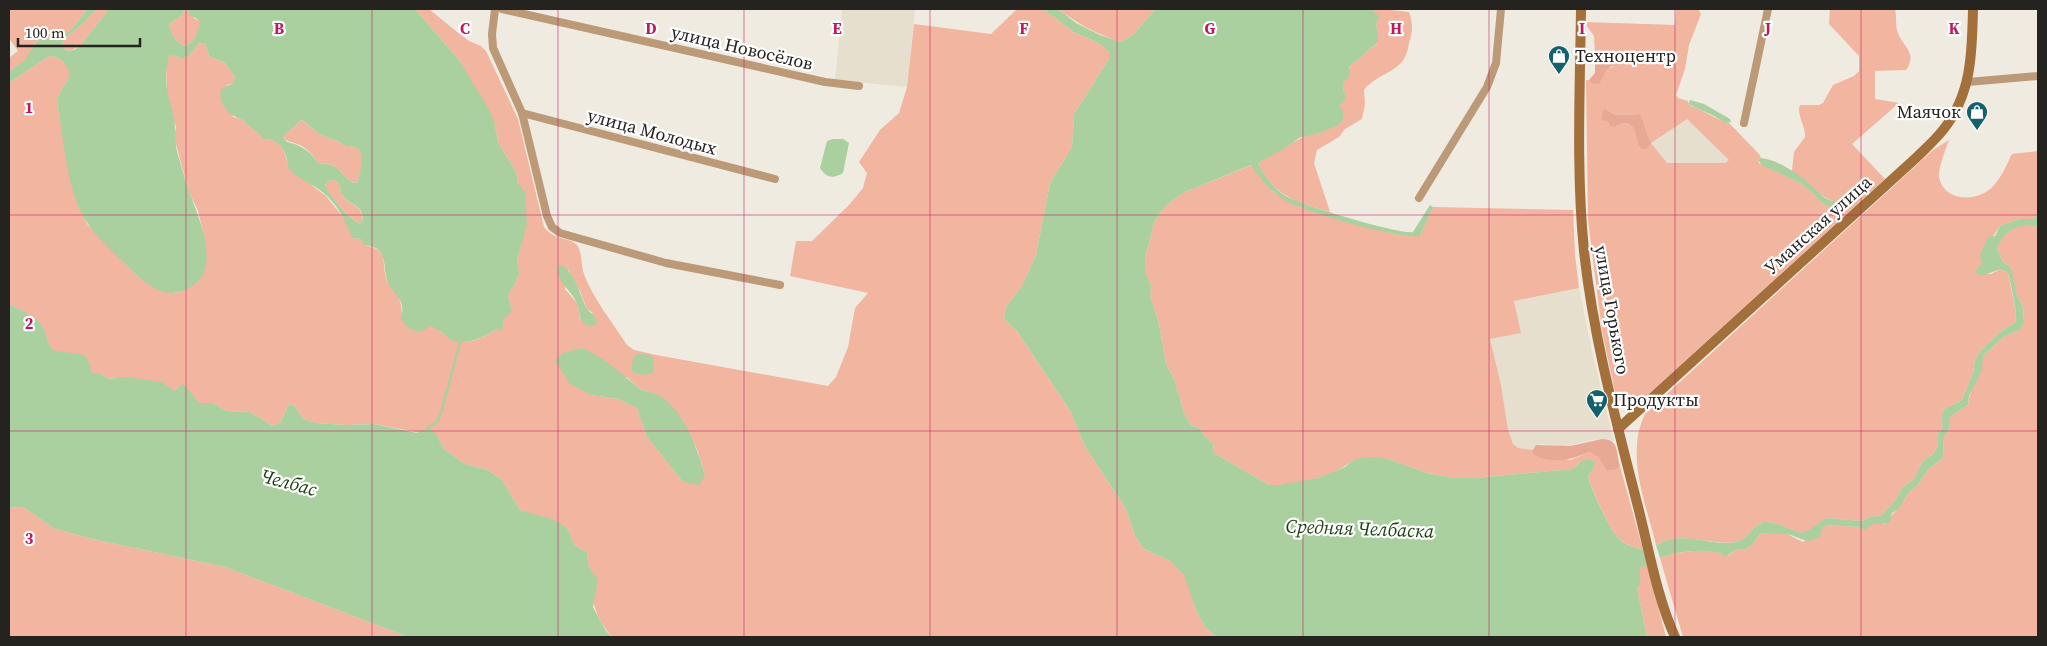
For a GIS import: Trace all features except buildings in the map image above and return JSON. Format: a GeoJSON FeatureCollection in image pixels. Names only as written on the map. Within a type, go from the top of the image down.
{"type":"FeatureCollection","features":[{"type":"Feature","properties":{"kind":"main road","name":"улица Горького"},"geometry":{"type":"LineString","coordinates":[[1581,9],[1580,166],[1584,251],[1596,330],[1618,429],[1652,562],[1675,637]]}},
{"type":"Feature","properties":{"kind":"main road","name":"Уманская улица"},"geometry":{"type":"LineString","coordinates":[[1618,429],[1917,157],[1948,123],[1958,107],[1968,82],[1974,9]]}},
{"type":"Feature","properties":{"kind":"street"},"geometry":{"type":"LineString","coordinates":[[495,9],[492,34],[493,48],[522,113],[549,222],[552,227],[560,233],[666,263],[780,285]]}},
{"type":"Feature","properties":{"kind":"street","name":"улица Новосёлов"},"geometry":{"type":"LineString","coordinates":[[502,9],[825,82],[859,86]]}},
{"type":"Feature","properties":{"kind":"street"},"geometry":{"type":"LineString","coordinates":[[1419,198],[1487,87],[1493,74],[1502,9]]}},
{"type":"Feature","properties":{"kind":"street"},"geometry":{"type":"LineString","coordinates":[[1744,123],[1768,9]]}},
{"type":"Feature","properties":{"kind":"street"},"geometry":{"type":"LineString","coordinates":[[1968,82],[2038,76]]}},
{"type":"Feature","properties":{"kind":"street","name":"улица Молодых"},"geometry":{"type":"LineString","coordinates":[[522,113],[775,179]]}},
{"type":"Feature","properties":{"kind":"shaded area"},"geometry":{"type":"Polygon","coordinates":[[[9,9],[87,9],[66,33],[49,39],[44,35],[34,45],[26,60],[9,72],[9,58],[18,51],[9,38],[9,9]]]}},
{"type":"Feature","properties":{"kind":"shaded area"},"geometry":{"type":"Polygon","coordinates":[[[96,9],[109,9],[80,46],[70,51],[62,48],[63,40],[86,21],[96,9]]]}},
{"type":"Feature","properties":{"kind":"shaded area"},"geometry":{"type":"Polygon","coordinates":[[[415,9],[429,9],[469,41],[481,46],[486,51],[518,119],[544,227],[552,235],[577,245],[581,254],[583,271],[591,290],[627,345],[634,350],[656,355],[828,386],[836,377],[848,347],[855,308],[868,293],[790,276],[796,241],[812,241],[849,205],[863,188],[867,173],[859,162],[880,130],[899,113],[907,87],[914,24],[991,34],[1017,9],[1043,9],[1074,32],[1100,44],[1109,52],[1109,59],[1074,114],[1072,147],[1050,183],[1036,255],[1022,286],[1006,307],[1004,319],[1017,331],[1071,412],[1084,445],[1126,509],[1135,536],[1144,549],[1170,561],[1185,575],[1196,610],[1205,627],[1217,637],[612,637],[599,617],[592,597],[587,552],[575,546],[567,528],[520,510],[502,480],[488,470],[465,464],[444,449],[437,436],[374,424],[316,423],[303,419],[295,406],[289,404],[280,423],[273,426],[250,412],[227,411],[213,403],[200,403],[183,385],[174,391],[134,379],[108,379],[100,373],[91,373],[62,352],[52,351],[40,323],[9,304],[9,83],[49,56],[63,61],[71,73],[57,100],[69,172],[77,203],[87,224],[141,279],[176,293],[188,288],[199,280],[206,258],[203,231],[198,211],[189,192],[174,137],[176,127],[167,98],[166,64],[170,55],[175,55],[181,59],[189,56],[199,43],[205,43],[209,56],[225,63],[235,77],[233,83],[227,85],[233,117],[242,119],[263,139],[278,143],[286,155],[288,167],[326,196],[348,223],[352,238],[361,239],[364,245],[378,250],[383,258],[387,281],[398,295],[402,313],[463,342],[479,339],[489,334],[503,325],[504,317],[511,308],[508,294],[519,274],[517,260],[521,245],[518,183],[516,172],[498,142],[495,125],[459,60],[415,9]],[[568,269],[565,289],[578,304],[580,319],[593,313],[587,309],[568,269]],[[627,377],[591,395],[618,399],[637,408],[647,437],[683,482],[705,475],[697,449],[682,419],[660,396],[638,388],[627,377]]]}},
{"type":"Feature","properties":{"kind":"shaded area"},"geometry":{"type":"Polygon","coordinates":[[[842,9],[915,9],[907,87],[835,80],[842,9]]]}},
{"type":"Feature","properties":{"kind":"shaded area"},"geometry":{"type":"Polygon","coordinates":[[[1058,9],[1155,9],[1133,35],[1120,42],[1103,36],[1058,9]]]}},
{"type":"Feature","properties":{"kind":"shaded area"},"geometry":{"type":"Polygon","coordinates":[[[1676,9],[1698,9],[1701,14],[1689,45],[1685,69],[1676,95],[1678,98],[1688,101],[1688,104],[1691,106],[1729,123],[1759,154],[1761,158],[1758,160],[1759,163],[1802,184],[1824,204],[1834,201],[1819,193],[1792,171],[1794,152],[1805,137],[1799,113],[1800,105],[1819,105],[1823,103],[1833,85],[1854,76],[1859,71],[1859,56],[1829,24],[1830,9],[1895,9],[1897,30],[1911,59],[1906,70],[1875,71],[1875,99],[1899,103],[1852,144],[1885,179],[1640,402],[1627,404],[1621,402],[1616,397],[1602,331],[1588,220],[1586,80],[1589,80],[1591,83],[1607,68],[1613,67],[1612,54],[1606,52],[1595,56],[1594,36],[1584,22],[1675,25],[1676,9]],[[1604,113],[1601,117],[1617,125],[1623,123],[1631,126],[1640,148],[1648,148],[1650,143],[1640,114],[1615,115],[1604,113]],[[1687,119],[1651,143],[1667,163],[1725,163],[1729,160],[1687,119]]]}},
{"type":"Feature","properties":{"kind":"shaded area"},"geometry":{"type":"Polygon","coordinates":[[[184,10],[189,11],[195,19],[199,20],[201,25],[194,40],[185,46],[174,37],[169,24],[181,16],[184,10]]]}},
{"type":"Feature","properties":{"kind":"shaded area"},"geometry":{"type":"Polygon","coordinates":[[[1372,10],[1409,12],[1412,31],[1406,55],[1400,64],[1373,81],[1364,90],[1365,104],[1362,119],[1345,129],[1339,137],[1317,150],[1314,163],[1330,212],[1297,201],[1271,184],[1258,163],[1297,140],[1322,132],[1346,95],[1343,79],[1346,72],[1378,42],[1378,32],[1372,10]]]}},
{"type":"Feature","properties":{"kind":"shaded area"},"geometry":{"type":"Polygon","coordinates":[[[1606,52],[1614,57],[1614,65],[1607,69],[1599,84],[1591,83],[1589,80],[1595,73],[1595,56],[1606,52]]]}},
{"type":"Feature","properties":{"kind":"shaded area"},"geometry":{"type":"Polygon","coordinates":[[[1604,109],[1615,115],[1640,114],[1651,143],[1648,148],[1640,148],[1634,129],[1628,124],[1623,123],[1614,127],[1610,126],[1608,121],[1602,120],[1601,117],[1604,109]]]}},
{"type":"Feature","properties":{"kind":"shaded area"},"geometry":{"type":"Polygon","coordinates":[[[1687,118],[1729,160],[1725,163],[1667,163],[1651,143],[1687,118]]]}},
{"type":"Feature","properties":{"kind":"shaded area"},"geometry":{"type":"Polygon","coordinates":[[[301,120],[321,135],[338,141],[345,146],[358,149],[361,153],[362,163],[358,182],[353,183],[332,165],[318,163],[306,149],[283,137],[301,120]]]}},
{"type":"Feature","properties":{"kind":"shaded area"},"geometry":{"type":"Polygon","coordinates":[[[1949,140],[1939,177],[1942,186],[1955,196],[1973,197],[1989,190],[2000,177],[2012,154],[2038,151],[2038,215],[2033,219],[2019,219],[2000,226],[1979,257],[1984,261],[1975,272],[1991,274],[2001,269],[2008,273],[2016,322],[2000,332],[1980,351],[1975,360],[1973,373],[1962,400],[1944,409],[1941,418],[1943,427],[1938,433],[1938,445],[1934,453],[1922,462],[1914,479],[1902,488],[1896,499],[1882,515],[1870,517],[1862,521],[1826,518],[1809,531],[1801,533],[1778,524],[1764,522],[1756,526],[1740,541],[1736,542],[1676,539],[1656,545],[1639,479],[1637,462],[1639,430],[1645,414],[1933,150],[1949,140]]]}},
{"type":"Feature","properties":{"kind":"shaded area"},"geometry":{"type":"Polygon","coordinates":[[[1252,165],[1273,192],[1300,207],[1393,234],[1420,236],[1433,207],[1573,210],[1579,288],[1514,301],[1521,333],[1490,339],[1501,385],[1508,429],[1513,444],[1518,448],[1533,450],[1533,454],[1571,460],[1589,452],[1598,457],[1607,471],[1615,470],[1620,466],[1643,550],[1630,546],[1615,534],[1601,508],[1588,476],[1594,468],[1580,462],[1573,469],[1474,478],[1453,478],[1427,473],[1388,459],[1355,459],[1337,471],[1314,479],[1291,484],[1269,485],[1214,453],[1213,443],[1205,437],[1201,429],[1191,425],[1184,413],[1174,379],[1166,364],[1159,324],[1150,295],[1151,285],[1145,273],[1145,258],[1154,223],[1163,209],[1174,199],[1185,192],[1252,165]]]}},
{"type":"Feature","properties":{"kind":"shaded area"},"geometry":{"type":"Polygon","coordinates":[[[335,180],[340,185],[344,197],[360,211],[362,222],[358,223],[353,219],[331,196],[325,185],[328,181],[335,180]]]}},
{"type":"Feature","properties":{"kind":"shaded area"},"geometry":{"type":"Polygon","coordinates":[[[2027,225],[2038,227],[2038,637],[1683,637],[1660,558],[1694,551],[1720,553],[1728,556],[1737,549],[1744,550],[1752,545],[1761,533],[1787,534],[1803,542],[1825,525],[1859,527],[1879,522],[1885,524],[1929,469],[1943,458],[1944,437],[1949,429],[1949,418],[1968,405],[1983,356],[2005,336],[2020,330],[2024,321],[2023,307],[2017,296],[2010,267],[2002,261],[1997,247],[2002,238],[2009,232],[2017,227],[2027,225]]]}},
{"type":"Feature","properties":{"kind":"shaded area"},"geometry":{"type":"Polygon","coordinates":[[[1579,288],[1614,442],[1610,439],[1592,440],[1561,447],[1541,444],[1536,445],[1533,450],[1518,448],[1513,444],[1508,429],[1501,385],[1490,339],[1521,333],[1514,301],[1579,288]]]}},
{"type":"Feature","properties":{"kind":"shaded area"},"geometry":{"type":"Polygon","coordinates":[[[1602,439],[1611,441],[1616,447],[1620,466],[1615,470],[1607,471],[1598,457],[1589,452],[1561,460],[1547,459],[1533,454],[1536,445],[1570,446],[1602,439]]]}},
{"type":"Feature","properties":{"kind":"shaded area"},"geometry":{"type":"Polygon","coordinates":[[[9,507],[25,508],[53,528],[92,539],[225,567],[408,637],[9,637],[9,507]]]}},
{"type":"Feature","properties":{"kind":"shaded area"},"geometry":{"type":"Polygon","coordinates":[[[1647,565],[1666,637],[1647,637],[1637,588],[1640,585],[1640,568],[1647,565]]]}},
{"type":"Feature","properties":{"kind":"water"},"geometry":{"type":"Polygon","coordinates":[[[87,9],[96,9],[86,21],[63,40],[62,47],[69,51],[80,46],[109,9],[415,9],[459,60],[490,111],[498,142],[516,172],[518,183],[525,192],[527,224],[517,260],[519,274],[508,294],[511,308],[510,314],[504,318],[502,331],[497,329],[481,338],[457,342],[429,325],[426,329],[419,332],[408,328],[401,319],[401,301],[389,285],[381,253],[376,248],[364,245],[361,239],[352,238],[343,217],[329,198],[291,171],[280,145],[274,141],[263,139],[242,119],[226,109],[221,100],[221,89],[233,83],[235,77],[225,63],[209,56],[205,43],[199,43],[189,56],[181,59],[175,55],[170,55],[166,70],[177,150],[205,241],[207,252],[204,272],[194,285],[173,293],[156,289],[146,283],[111,251],[93,231],[75,198],[67,164],[57,100],[70,74],[65,64],[60,59],[49,56],[9,83],[9,72],[25,60],[34,45],[44,35],[50,39],[66,33],[87,9]],[[184,10],[181,16],[169,24],[174,37],[185,46],[194,40],[200,25],[199,20],[190,15],[189,11],[184,10]],[[301,120],[283,137],[287,142],[305,149],[318,163],[332,165],[353,183],[358,182],[362,158],[358,149],[345,146],[338,141],[321,135],[301,120]],[[335,180],[328,181],[325,185],[339,206],[358,223],[362,222],[361,211],[344,197],[340,185],[335,180]]]}},
{"type":"Feature","properties":{"kind":"water","name":"Средняя Челбаска"},"geometry":{"type":"Polygon","coordinates":[[[1043,9],[1058,9],[1076,23],[1100,35],[1120,42],[1133,35],[1155,9],[1372,9],[1379,17],[1376,25],[1378,42],[1349,67],[1350,75],[1343,83],[1346,95],[1345,100],[1339,106],[1343,111],[1343,120],[1338,125],[1322,132],[1299,138],[1258,163],[1269,181],[1284,195],[1327,211],[1389,229],[1413,232],[1430,205],[1433,207],[1420,236],[1393,234],[1350,224],[1293,204],[1274,192],[1251,165],[1185,192],[1174,199],[1163,209],[1154,223],[1145,258],[1145,272],[1151,285],[1150,295],[1159,324],[1166,364],[1174,379],[1184,413],[1191,425],[1201,429],[1205,437],[1213,443],[1214,453],[1269,485],[1318,478],[1345,467],[1355,459],[1373,457],[1388,459],[1427,473],[1453,478],[1474,478],[1573,469],[1580,462],[1589,459],[1595,462],[1594,468],[1588,476],[1610,526],[1623,542],[1643,550],[1647,565],[1640,568],[1640,585],[1637,588],[1647,637],[1217,637],[1205,627],[1196,610],[1184,575],[1170,561],[1144,549],[1135,536],[1126,509],[1084,445],[1071,412],[1017,331],[1004,319],[1006,307],[1022,286],[1036,255],[1050,183],[1072,147],[1074,114],[1109,59],[1109,52],[1100,44],[1074,32],[1043,9]]]}},
{"type":"Feature","properties":{"kind":"water"},"geometry":{"type":"Polygon","coordinates":[[[1690,100],[1704,104],[1730,119],[1731,122],[1726,123],[1688,104],[1690,100]]]}},
{"type":"Feature","properties":{"kind":"water"},"geometry":{"type":"Polygon","coordinates":[[[843,139],[849,143],[843,173],[830,177],[820,168],[827,141],[843,139]]]}},
{"type":"Feature","properties":{"kind":"water"},"geometry":{"type":"Polygon","coordinates":[[[1761,158],[1768,159],[1790,169],[1828,200],[1834,201],[1836,206],[1833,208],[1824,204],[1802,184],[1762,165],[1758,160],[1761,158]]]}},
{"type":"Feature","properties":{"kind":"water"},"geometry":{"type":"Polygon","coordinates":[[[2038,215],[2038,227],[2025,226],[2014,229],[2005,236],[1997,247],[2002,261],[2010,267],[2013,275],[2017,296],[2023,307],[2024,322],[2020,330],[2005,336],[1983,356],[1982,370],[1969,396],[1968,405],[1949,418],[1949,429],[1944,437],[1943,458],[1929,469],[1917,486],[1910,491],[1898,509],[1892,513],[1890,522],[1873,524],[1865,530],[1859,527],[1826,525],[1822,529],[1822,534],[1808,541],[1791,535],[1761,533],[1752,545],[1744,550],[1737,549],[1727,556],[1719,553],[1694,551],[1676,553],[1660,558],[1656,545],[1677,538],[1725,543],[1736,542],[1740,541],[1756,526],[1764,522],[1778,524],[1801,533],[1809,530],[1826,518],[1862,521],[1870,517],[1882,515],[1896,499],[1902,488],[1914,479],[1922,462],[1934,453],[1938,445],[1938,433],[1943,427],[1941,418],[1944,409],[1962,400],[1973,373],[1975,360],[1980,351],[2000,332],[2016,322],[2015,304],[2008,273],[2001,269],[1981,276],[1975,272],[1983,261],[1979,257],[1988,237],[1995,236],[2000,226],[2019,219],[2033,219],[2038,215]]]}},
{"type":"Feature","properties":{"kind":"water"},"geometry":{"type":"Polygon","coordinates":[[[562,265],[571,274],[586,307],[595,318],[597,323],[593,326],[586,325],[581,320],[577,303],[562,282],[558,272],[558,266],[562,265]]]}},
{"type":"Feature","properties":{"kind":"water","name":"Челбас"},"geometry":{"type":"Polygon","coordinates":[[[9,304],[40,323],[52,350],[84,355],[90,363],[91,373],[100,373],[108,379],[125,377],[162,382],[174,391],[183,384],[200,403],[213,403],[227,411],[250,412],[273,426],[280,423],[289,404],[295,406],[303,419],[316,423],[374,424],[417,433],[429,427],[437,436],[444,449],[465,464],[488,470],[502,480],[520,510],[555,520],[567,528],[575,546],[587,552],[589,568],[598,579],[593,607],[606,631],[612,637],[408,637],[225,567],[92,539],[53,528],[25,508],[9,507],[9,304]]]}},
{"type":"Feature","properties":{"kind":"water"},"geometry":{"type":"Polygon","coordinates":[[[583,348],[611,365],[638,388],[660,396],[676,411],[689,431],[702,465],[705,475],[699,485],[683,482],[647,437],[637,408],[618,399],[591,395],[570,384],[555,360],[565,352],[583,348]]]}},
{"type":"Feature","properties":{"kind":"water"},"geometry":{"type":"Polygon","coordinates":[[[638,354],[649,355],[654,358],[654,372],[645,375],[634,373],[631,369],[634,357],[638,354]]]}},
{"type":"Feature","properties":{"kind":"waterway"},"geometry":{"type":"LineString","coordinates":[[429,427],[437,422],[441,413],[460,343]]}},
{"type":"Feature","properties":{"kind":"place","name":"Техноцентр"},"geometry":{"type":"Point","coordinates":[1559,75]}},
{"type":"Feature","properties":{"kind":"place","name":"Маячок"},"geometry":{"type":"Point","coordinates":[1977,131]}},
{"type":"Feature","properties":{"kind":"place","name":"Продукты"},"geometry":{"type":"Point","coordinates":[1597,419]}}]}
